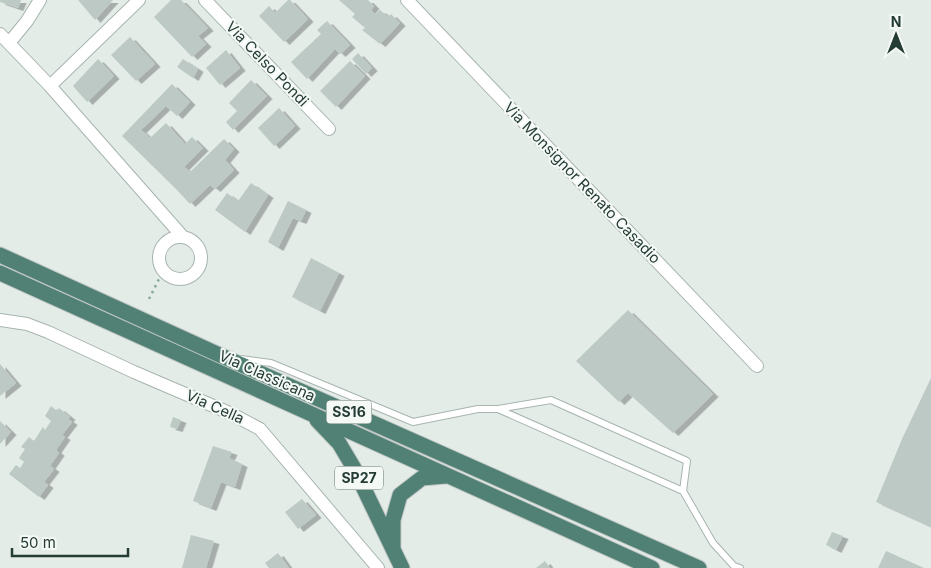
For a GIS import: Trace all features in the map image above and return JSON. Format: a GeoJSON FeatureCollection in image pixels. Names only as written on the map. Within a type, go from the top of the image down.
{"type":"FeatureCollection","features":[{"type":"Feature","properties":{"kind":"highway","name":"Via Classicana"},"geometry":{"type":"LineString","coordinates":[[0,255],[224,357],[699,568]]}},
{"type":"Feature","properties":{"kind":"highway","name":"Via Classicana"},"geometry":{"type":"LineString","coordinates":[[0,273],[652,568]]}},
{"type":"Feature","properties":{"kind":"highway","name":"SP27"},"geometry":{"type":"LineString","coordinates":[[310,414],[339,443],[355,470],[402,568]]}},
{"type":"Feature","properties":{"kind":"highway","name":"SP27"},"geometry":{"type":"LineString","coordinates":[[393,551],[393,520],[400,495],[422,478],[448,476]]}},
{"type":"Feature","properties":{"kind":"street"},"geometry":{"type":"LineString","coordinates":[[10,43],[40,0]]}},
{"type":"Feature","properties":{"kind":"street"},"geometry":{"type":"LineString","coordinates":[[50,86],[139,0]]}},
{"type":"Feature","properties":{"kind":"street","name":"Via Celso Pondi"},"geometry":{"type":"LineString","coordinates":[[205,0],[329,129]]}},
{"type":"Feature","properties":{"kind":"street","name":"Via Monsignor Renato Casadio"},"geometry":{"type":"LineString","coordinates":[[407,0],[757,366]]}},
{"type":"Feature","properties":{"kind":"street"},"geometry":{"type":"LineString","coordinates":[[0,34],[50,86],[183,237],[195,243],[198,248],[200,261],[198,268],[189,277],[182,279],[169,276],[163,271],[159,258],[164,244],[176,237],[183,237]]}},
{"type":"Feature","properties":{"kind":"street","name":"Via Cella"},"geometry":{"type":"LineString","coordinates":[[0,320],[27,324],[48,332],[260,428],[378,568]]}},
{"type":"Feature","properties":{"kind":"lane"},"geometry":{"type":"LineString","coordinates":[[224,357],[271,363],[413,422],[478,409],[498,409],[551,400],[687,461],[683,491]]}},
{"type":"Feature","properties":{"kind":"lane"},"geometry":{"type":"LineString","coordinates":[[498,409],[683,491],[714,543],[734,566],[740,568]]}},
{"type":"Feature","properties":{"kind":"path"},"geometry":{"type":"LineString","coordinates":[[149,300],[163,271]]}},
{"type":"Feature","properties":{"kind":"building"},"geometry":{"type":"Polygon","coordinates":[[[0,0],[21,0],[18,8],[0,2],[0,0]]]}},
{"type":"Feature","properties":{"kind":"building"},"geometry":{"type":"Polygon","coordinates":[[[78,0],[113,0],[95,20],[78,0]]]}},
{"type":"Feature","properties":{"kind":"building"},"geometry":{"type":"Polygon","coordinates":[[[171,0],[181,0],[208,28],[198,36],[206,44],[192,57],[154,17],[171,0]]]}},
{"type":"Feature","properties":{"kind":"building"},"geometry":{"type":"Polygon","coordinates":[[[288,0],[308,19],[284,42],[259,16],[269,6],[275,13],[288,0]]]}},
{"type":"Feature","properties":{"kind":"building"},"geometry":{"type":"Polygon","coordinates":[[[339,0],[368,0],[374,6],[371,10],[375,14],[380,10],[388,17],[391,14],[400,23],[380,44],[362,30],[365,28],[352,17],[355,14],[339,0]]]}},
{"type":"Feature","properties":{"kind":"building"},"geometry":{"type":"Polygon","coordinates":[[[327,21],[350,45],[340,54],[335,49],[307,79],[291,62],[321,34],[317,30],[327,21]]]}},
{"type":"Feature","properties":{"kind":"building"},"geometry":{"type":"Polygon","coordinates":[[[130,37],[155,64],[136,81],[111,55],[130,37]]]}},
{"type":"Feature","properties":{"kind":"building"},"geometry":{"type":"Polygon","coordinates":[[[226,50],[240,68],[220,85],[206,68],[226,50]]]}},
{"type":"Feature","properties":{"kind":"building"},"geometry":{"type":"Polygon","coordinates":[[[358,53],[372,68],[366,74],[352,59],[358,53]]]}},
{"type":"Feature","properties":{"kind":"building"},"geometry":{"type":"Polygon","coordinates":[[[98,59],[114,76],[87,102],[73,86],[98,59]]]}},
{"type":"Feature","properties":{"kind":"building"},"geometry":{"type":"Polygon","coordinates":[[[183,59],[198,69],[193,78],[177,67],[183,59]]]}},
{"type":"Feature","properties":{"kind":"building"},"geometry":{"type":"Polygon","coordinates":[[[350,61],[365,76],[336,107],[320,91],[350,61]]]}},
{"type":"Feature","properties":{"kind":"building"},"geometry":{"type":"Polygon","coordinates":[[[251,80],[267,96],[233,130],[226,122],[237,111],[229,103],[251,80]]]}},
{"type":"Feature","properties":{"kind":"building"},"geometry":{"type":"Polygon","coordinates":[[[172,84],[190,102],[177,116],[166,106],[141,130],[150,138],[166,123],[185,144],[192,137],[203,148],[184,167],[190,172],[224,139],[234,149],[225,160],[234,170],[215,189],[210,185],[190,204],[122,136],[172,84]]]}},
{"type":"Feature","properties":{"kind":"building"},"geometry":{"type":"Polygon","coordinates":[[[279,108],[295,126],[274,146],[258,128],[279,108]]]}},
{"type":"Feature","properties":{"kind":"building"},"geometry":{"type":"Polygon","coordinates":[[[251,183],[268,195],[245,232],[215,210],[227,193],[238,201],[251,183]]]}},
{"type":"Feature","properties":{"kind":"building"},"geometry":{"type":"Polygon","coordinates":[[[288,201],[306,210],[301,221],[293,218],[278,248],[268,242],[288,201]]]}},
{"type":"Feature","properties":{"kind":"building"},"geometry":{"type":"Polygon","coordinates":[[[311,258],[339,273],[320,311],[292,297],[311,258]]]}},
{"type":"Feature","properties":{"kind":"building"},"geometry":{"type":"Polygon","coordinates":[[[628,310],[713,394],[673,433],[628,393],[619,402],[576,361],[628,310]]]}},
{"type":"Feature","properties":{"kind":"building"},"geometry":{"type":"Polygon","coordinates":[[[0,364],[16,383],[0,396],[0,364]]]}},
{"type":"Feature","properties":{"kind":"building"},"geometry":{"type":"Polygon","coordinates":[[[931,378],[931,527],[876,502],[902,439],[931,378]]]}},
{"type":"Feature","properties":{"kind":"building"},"geometry":{"type":"Polygon","coordinates":[[[51,406],[57,411],[59,408],[70,417],[68,419],[72,422],[62,435],[65,437],[56,450],[59,453],[50,466],[54,469],[44,482],[48,485],[39,497],[9,474],[16,465],[20,468],[24,462],[19,458],[25,449],[21,447],[29,437],[34,441],[43,427],[45,430],[51,421],[45,416],[51,406]]]}},
{"type":"Feature","properties":{"kind":"building"},"geometry":{"type":"Polygon","coordinates":[[[173,417],[181,420],[177,429],[170,427],[173,417]]]}},
{"type":"Feature","properties":{"kind":"building"},"geometry":{"type":"Polygon","coordinates":[[[0,421],[11,432],[0,444],[0,421]]]}},
{"type":"Feature","properties":{"kind":"building"},"geometry":{"type":"Polygon","coordinates":[[[213,446],[232,452],[229,458],[242,464],[235,487],[221,482],[211,508],[193,501],[213,446]]]}},
{"type":"Feature","properties":{"kind":"building"},"geometry":{"type":"Polygon","coordinates":[[[302,499],[316,515],[298,529],[285,512],[302,499]]]}},
{"type":"Feature","properties":{"kind":"building"},"geometry":{"type":"Polygon","coordinates":[[[832,532],[843,536],[836,550],[826,545],[832,532]]]}},
{"type":"Feature","properties":{"kind":"building"},"geometry":{"type":"Polygon","coordinates":[[[191,535],[214,541],[206,568],[182,568],[191,535]]]}},
{"type":"Feature","properties":{"kind":"building"},"geometry":{"type":"Polygon","coordinates":[[[886,551],[924,568],[878,568],[886,551]]]}},
{"type":"Feature","properties":{"kind":"building"},"geometry":{"type":"Polygon","coordinates":[[[278,553],[289,568],[269,568],[265,563],[278,553]]]}},
{"type":"Feature","properties":{"kind":"building"},"geometry":{"type":"Polygon","coordinates":[[[545,561],[550,568],[536,568],[545,561]]]}}]}
